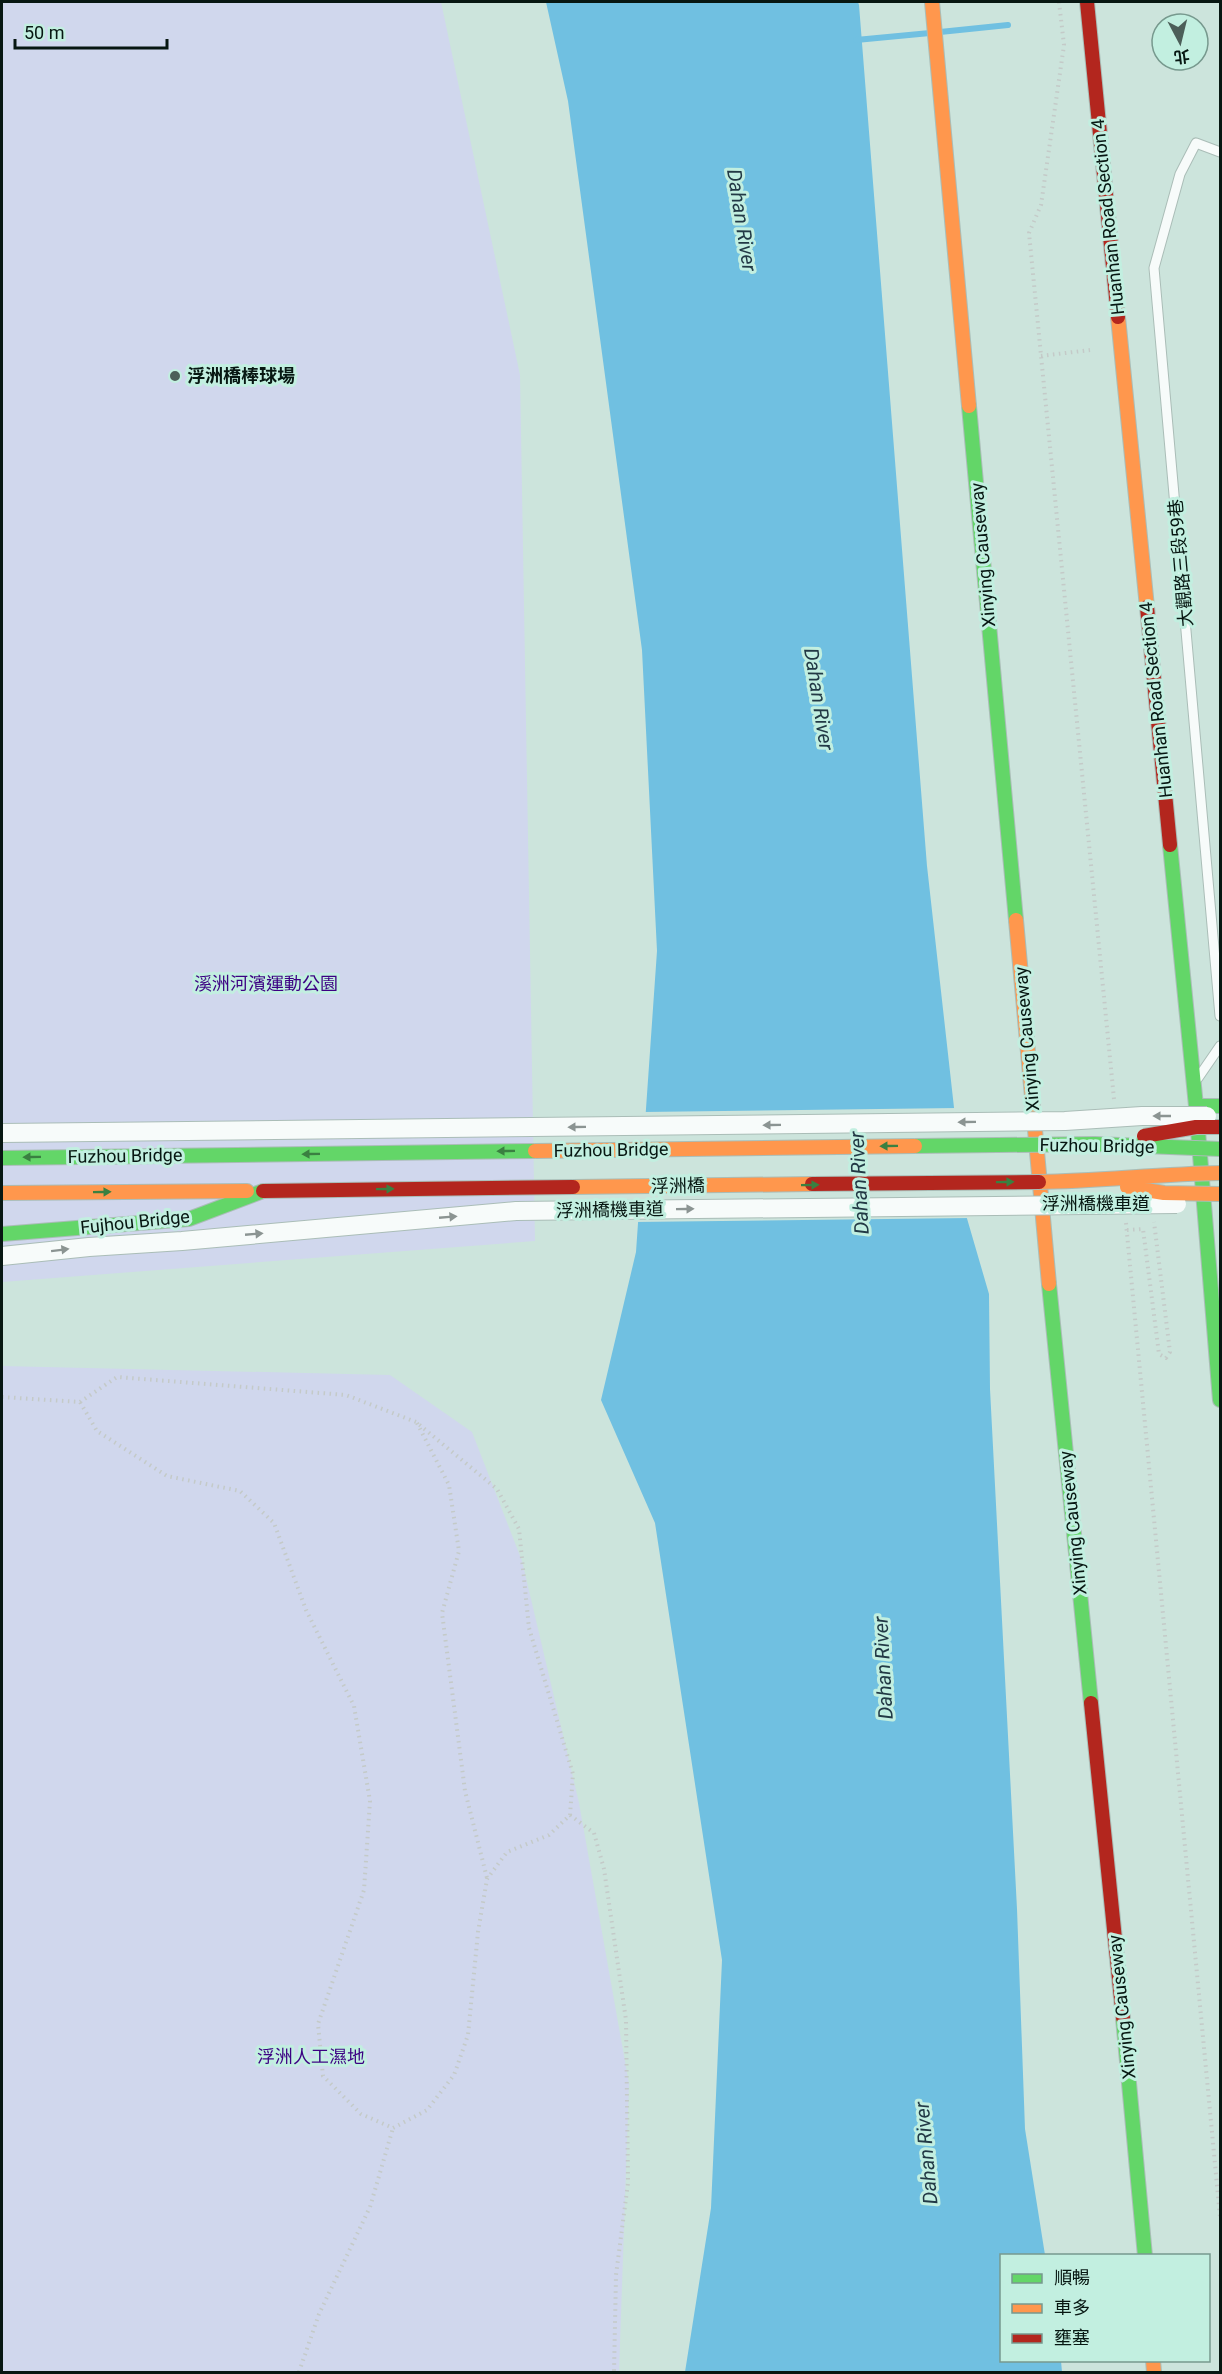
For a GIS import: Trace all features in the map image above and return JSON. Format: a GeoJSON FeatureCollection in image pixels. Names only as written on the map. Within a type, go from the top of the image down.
{"type":"FeatureCollection","features":[{"type":"Feature","properties":{"kind":"street","name":"Xinying Causeway"},"geometry":{"type":"LineString","coordinates":[[932,2],[1049,1284],[1135,2136],[1145,2254]]}},
{"type":"Feature","properties":{"kind":"street","name":"Huanhan Road Section 4"},"geometry":{"type":"LineString","coordinates":[[1087,2],[1196,1106],[1221,1400]]}},
{"type":"Feature","properties":{"kind":"street"},"geometry":{"type":"LineString","coordinates":[[1196,1106],[1221,1106]]}},
{"type":"Feature","properties":{"kind":"street"},"geometry":{"type":"LineString","coordinates":[[2,1133],[1065,1121],[1142,1116],[1221,1116]]}},
{"type":"Feature","properties":{"kind":"street"},"geometry":{"type":"LineString","coordinates":[[1095,1144],[1196,1127],[1221,1127]]}},
{"type":"Feature","properties":{"kind":"street","name":"Fuzhou Bridge"},"geometry":{"type":"LineString","coordinates":[[2,1158],[1095,1144],[1221,1149]]}},
{"type":"Feature","properties":{"kind":"street","name":"Fuzhou Bridge"},"geometry":{"type":"LineString","coordinates":[[1094,1181],[1165,1174],[1221,1173]]}},
{"type":"Feature","properties":{"kind":"street"},"geometry":{"type":"LineString","coordinates":[[1094,1181],[1164,1193],[1221,1194]]}},
{"type":"Feature","properties":{"kind":"street","name":"浮洲橋"},"geometry":{"type":"LineString","coordinates":[[263,1191],[1094,1181]]}},
{"type":"Feature","properties":{"kind":"street","name":"Fuzhou Bridge"},"geometry":{"type":"LineString","coordinates":[[2,1193],[263,1191]]}},
{"type":"Feature","properties":{"kind":"street","name":"Fujhou Bridge"},"geometry":{"type":"LineString","coordinates":[[2,1234],[189,1219],[263,1191]]}},
{"type":"Feature","properties":{"kind":"street","name":"浮洲橋機車道"},"geometry":{"type":"LineString","coordinates":[[2,1256],[516,1211],[1221,1204]]}},
{"type":"Feature","properties":{"kind":"street"},"geometry":{"type":"LineString","coordinates":[[1205,1228],[1221,1227]]}},
{"type":"Feature","properties":{"kind":"lane","name":"大觀路三段59巷"},"geometry":{"type":"LineString","coordinates":[[1221,152],[1196,143],[1180,174],[1154,268],[1221,1017]]}},
{"type":"Feature","properties":{"kind":"lane"},"geometry":{"type":"LineString","coordinates":[[1193,1085],[1221,1046]]}},
{"type":"Feature","properties":{"kind":"path"},"geometry":{"type":"LineString","coordinates":[[1029,233],[1041,205],[1064,45],[1059,2]]}},
{"type":"Feature","properties":{"kind":"path"},"geometry":{"type":"LineString","coordinates":[[1041,356],[1090,350]]}},
{"type":"Feature","properties":{"kind":"path"},"geometry":{"type":"LineString","coordinates":[[1126,1230],[1143,1229],[1159,1354],[1166,1358],[1170,1352],[1152,1213]]}},
{"type":"Feature","properties":{"kind":"path"},"geometry":{"type":"LineString","coordinates":[[2,1397],[80,1402],[117,1377],[346,1395],[416,1422],[497,1489],[519,1529],[529,1628],[573,1774],[570,1815],[549,1835],[507,1852],[488,1879],[478,1932],[468,2035],[454,2074],[427,2110],[393,2128],[370,2207],[319,2314],[298,2373]]}},
{"type":"Feature","properties":{"kind":"path"},"geometry":{"type":"LineString","coordinates":[[80,1402],[97,1431],[167,1476],[240,1491],[274,1523],[306,1610],[354,1706],[370,1801],[364,1890],[318,2024],[323,2076],[361,2114],[393,2128]]}},
{"type":"Feature","properties":{"kind":"path"},"geometry":{"type":"LineString","coordinates":[[416,1422],[449,1485],[459,1551],[442,1613],[465,1791],[488,1879]]}},
{"type":"Feature","properties":{"kind":"path"},"geometry":{"type":"LineString","coordinates":[[570,1815],[594,1833],[604,1869],[626,2020],[628,2183],[616,2275],[614,2373]]}},
{"type":"Feature","properties":{"kind":"green space","name":"溪洲河濱運動公園"},"geometry":{"type":"Polygon","coordinates":[[[2,2],[441,2],[520,375],[535,1241],[2,1282],[2,2]]]}},
{"type":"Feature","properties":{"kind":"green space","name":"浮洲人工濕地"},"geometry":{"type":"Polygon","coordinates":[[[2,1366],[390,1375],[472,1432],[522,1561],[579,1803],[629,2084],[619,2372],[2,2372],[2,1366]]]}},
{"type":"Feature","properties":{"kind":"water","name":"Dahan River"},"geometry":{"type":"Polygon","coordinates":[[[546,2],[858,2],[927,866],[966,1215],[989,1294],[990,1389],[1017,1909],[1025,2129],[1045,2254],[1000,2254],[1000,2362],[1061,2362],[1062,2372],[685,2372],[711,2208],[722,1960],[655,1523],[601,1400],[636,1252],[657,951],[642,650],[568,101],[546,2]]]}},
{"type":"Feature","properties":{"kind":"pier"},"geometry":{"type":"Polygon","coordinates":[[[957,1108],[970,1218],[635,1222],[643,1112],[957,1108]]]}},
{"type":"Feature","properties":{"kind":"waterway"},"geometry":{"type":"LineString","coordinates":[[940,32],[1008,25]]}},
{"type":"Feature","properties":{"kind":"waterway"},"geometry":{"type":"LineString","coordinates":[[856,40],[930,33]]}},
{"type":"Feature","properties":{"kind":"traffic: fast"},"geometry":{"type":"LineString","coordinates":[[969,406],[1016,920]]}},
{"type":"Feature","properties":{"kind":"traffic: fast"},"geometry":{"type":"LineString","coordinates":[[1170,845],[1196,1106],[1220,1400]]}},
{"type":"Feature","properties":{"kind":"traffic: fast"},"geometry":{"type":"LineString","coordinates":[[1196,1106],[1220,1106]]}},
{"type":"Feature","properties":{"kind":"traffic: fast"},"geometry":{"type":"LineString","coordinates":[[915,1146],[1095,1144],[1220,1149]]}},
{"type":"Feature","properties":{"kind":"traffic: fast"},"geometry":{"type":"LineString","coordinates":[[2,1158],[535,1151]]}},
{"type":"Feature","properties":{"kind":"traffic: fast"},"geometry":{"type":"LineString","coordinates":[[2,1234],[189,1219],[263,1191]]}},
{"type":"Feature","properties":{"kind":"traffic: fast"},"geometry":{"type":"LineString","coordinates":[[1049,1284],[1091,1703]]}},
{"type":"Feature","properties":{"kind":"traffic: fast"},"geometry":{"type":"LineString","coordinates":[[1123,2018],[1145,2254]]}},
{"type":"Feature","properties":{"kind":"traffic: slow"},"geometry":{"type":"LineString","coordinates":[[932,2],[969,406]]}},
{"type":"Feature","properties":{"kind":"traffic: slow"},"geometry":{"type":"LineString","coordinates":[[1118,317],[1147,607]]}},
{"type":"Feature","properties":{"kind":"traffic: slow"},"geometry":{"type":"LineString","coordinates":[[1016,920],[1049,1284]]}},
{"type":"Feature","properties":{"kind":"traffic: slow"},"geometry":{"type":"LineString","coordinates":[[535,1151],[915,1146]]}},
{"type":"Feature","properties":{"kind":"traffic: slow"},"geometry":{"type":"LineString","coordinates":[[1039,1182],[1220,1173]]}},
{"type":"Feature","properties":{"kind":"traffic: slow"},"geometry":{"type":"LineString","coordinates":[[573,1187],[812,1184]]}},
{"type":"Feature","properties":{"kind":"traffic: slow"},"geometry":{"type":"LineString","coordinates":[[1127,1187],[1164,1193],[1220,1194]]}},
{"type":"Feature","properties":{"kind":"traffic: slow"},"geometry":{"type":"LineString","coordinates":[[2,1193],[247,1191]]}},
{"type":"Feature","properties":{"kind":"traffic: slow"},"geometry":{"type":"LineString","coordinates":[[1153,2362],[1154,2372]]}},
{"type":"Feature","properties":{"kind":"traffic: jam"},"geometry":{"type":"LineString","coordinates":[[1087,2],[1118,317]]}},
{"type":"Feature","properties":{"kind":"traffic: jam"},"geometry":{"type":"LineString","coordinates":[[1147,607],[1170,845]]}},
{"type":"Feature","properties":{"kind":"traffic: jam"},"geometry":{"type":"LineString","coordinates":[[1144,1136],[1196,1127],[1220,1127]]}},
{"type":"Feature","properties":{"kind":"traffic: jam"},"geometry":{"type":"LineString","coordinates":[[812,1184],[1039,1182]]}},
{"type":"Feature","properties":{"kind":"traffic: jam"},"geometry":{"type":"LineString","coordinates":[[263,1191],[573,1187]]}},
{"type":"Feature","properties":{"kind":"traffic: jam"},"geometry":{"type":"LineString","coordinates":[[1091,1703],[1123,2018]]}},
{"type":"Feature","properties":{"kind":"place","name":"浮洲橋棒球場"},"geometry":{"type":"Point","coordinates":[175,376]}}]}
